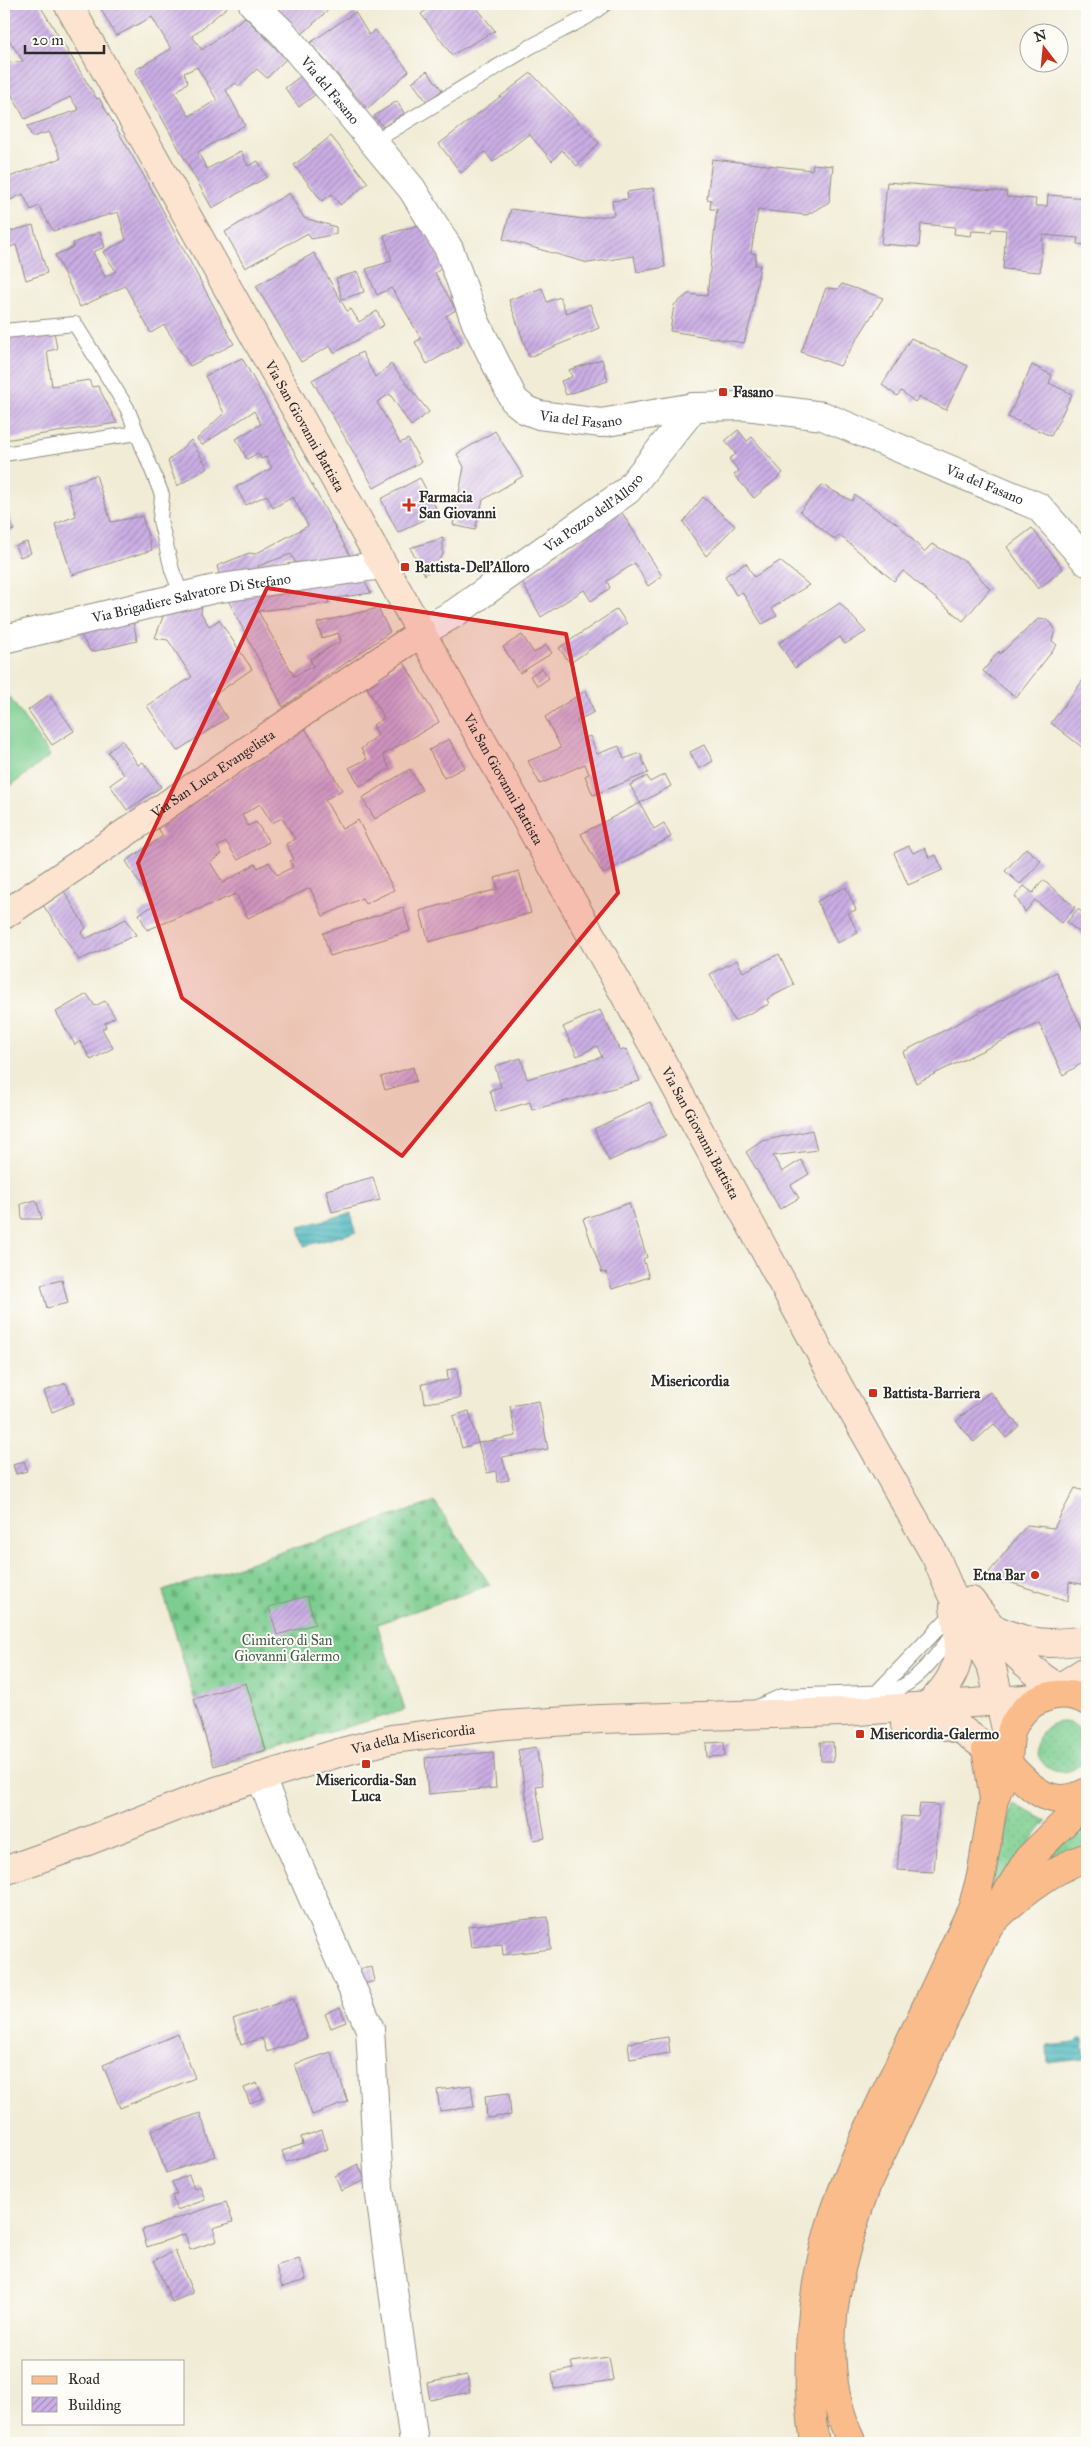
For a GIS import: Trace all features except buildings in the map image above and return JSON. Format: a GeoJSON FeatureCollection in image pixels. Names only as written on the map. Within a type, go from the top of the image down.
{"type":"FeatureCollection","features":[{"type":"Feature","properties":{"kind":"main road","name":"Via San Giovanni Battista"},"geometry":{"type":"LineString","coordinates":[[68,4],[654,1047],[840,1389],[936,1557]]}},
{"type":"Feature","properties":{"kind":"main road","name":"Via San Luca Evangelista"},"geometry":{"type":"LineString","coordinates":[[4,915],[422,632]]}},
{"type":"Feature","properties":{"kind":"main road"},"geometry":{"type":"LineString","coordinates":[[926,1707],[944,1691],[953,1675],[959,1657],[954,1611],[936,1557]]}},
{"type":"Feature","properties":{"kind":"main road"},"geometry":{"type":"LineString","coordinates":[[936,1557],[991,1627],[1017,1655],[1066,1696]]}},
{"type":"Feature","properties":{"kind":"main road"},"geometry":{"type":"LineString","coordinates":[[815,2443],[810,2359],[812,2324],[819,2274],[830,2229],[858,2152],[972,1909],[981,1876],[994,1800],[1001,1752],[1001,1702],[992,1668],[954,1611]]}},
{"type":"Feature","properties":{"kind":"main road"},"geometry":{"type":"LineString","coordinates":[[991,1627],[1021,1640],[1037,1644],[1087,1640]]}},
{"type":"Feature","properties":{"kind":"main road"},"geometry":{"type":"LineString","coordinates":[[1001,1752],[1014,1725],[1024,1710],[1066,1696],[1087,1670]]}},
{"type":"Feature","properties":{"kind":"main road","name":"Via della Misericordia"},"geometry":{"type":"LineString","coordinates":[[4,1871],[76,1846],[216,1790],[392,1739],[467,1728],[600,1719],[734,1717],[843,1712],[1066,1696]]}},
{"type":"Feature","properties":{"kind":"main road"},"geometry":{"type":"LineString","coordinates":[[843,1712],[890,1725],[938,1724],[962,1730],[1001,1752],[1033,1790],[1056,1799],[1086,1800]]}},
{"type":"Feature","properties":{"kind":"main road"},"geometry":{"type":"LineString","coordinates":[[852,2443],[834,2384],[830,2333],[835,2298],[854,2221],[880,2154],[1007,1889],[1028,1859],[1086,1800]]}},
{"type":"Feature","properties":{"kind":"main road"},"geometry":{"type":"LineString","coordinates":[[989,1925],[1016,1898],[1040,1880],[1087,1857]]}},
{"type":"Feature","properties":{"kind":"street","name":"Via del Fasano"},"geometry":{"type":"LineString","coordinates":[[253,4],[283,33],[412,188],[449,249],[476,323],[514,400],[526,410],[539,415],[601,423],[694,407],[746,406],[822,416],[1039,507],[1087,562]]}},
{"type":"Feature","properties":{"kind":"street","name":"Via Pozzo dell'Alloro"},"geometry":{"type":"LineString","coordinates":[[422,632],[455,613],[628,490],[694,407]]}},
{"type":"Feature","properties":{"kind":"street","name":"Via Brigadiere Salvatore Di Stefano"},"geometry":{"type":"LineString","coordinates":[[4,639],[214,589],[383,565]]}},
{"type":"Feature","properties":{"kind":"street"},"geometry":{"type":"LineString","coordinates":[[260,1777],[370,2029],[379,2188],[414,2443]]}},
{"type":"Feature","properties":{"kind":"lane"},"geometry":{"type":"LineString","coordinates":[[373,142],[530,47],[587,17],[605,4]]}},
{"type":"Feature","properties":{"kind":"lane"},"geometry":{"type":"LineString","coordinates":[[4,331],[74,324],[127,408],[162,495],[160,520],[172,570],[182,596]]}},
{"type":"Feature","properties":{"kind":"lane"},"geometry":{"type":"LineString","coordinates":[[4,454],[137,433]]}},
{"type":"Feature","properties":{"kind":"lane"},"geometry":{"type":"LineString","coordinates":[[734,1717],[782,1696],[877,1692],[954,1611]]}},
{"type":"Feature","properties":{"kind":"highlighted area"},"geometry":{"type":"Polygon","coordinates":[[[267,588],[566,634],[618,893],[402,1156],[182,998],[138,863],[267,588]]]}},
{"type":"Feature","properties":{"kind":"green space"},"geometry":{"type":"Polygon","coordinates":[[[4,689],[50,756],[4,791],[4,689]]]}},
{"type":"Feature","properties":{"kind":"green space","name":"Cimitero di San Giovanni Galermo"},"geometry":{"type":"Polygon","coordinates":[[[435,1502],[490,1585],[377,1624],[405,1710],[214,1766],[163,1591],[435,1502]]]}},
{"type":"Feature","properties":{"kind":"green space"},"geometry":{"type":"Polygon","coordinates":[[[1062,1722],[1072,1724],[1080,1729],[1085,1737],[1087,1747],[1085,1757],[1080,1765],[1072,1770],[1062,1772],[1052,1770],[1044,1765],[1039,1757],[1037,1747],[1039,1737],[1044,1729],[1052,1724],[1062,1722]]]}},
{"type":"Feature","properties":{"kind":"green space"},"geometry":{"type":"Polygon","coordinates":[[[1013,1804],[1047,1821],[992,1891],[990,1886],[1003,1847],[1013,1804]]]}},
{"type":"Feature","properties":{"kind":"green space"},"geometry":{"type":"Polygon","coordinates":[[[1087,1826],[1087,1846],[1047,1865],[1041,1863],[1068,1837],[1087,1826]]]}},
{"type":"Feature","properties":{"kind":"water"},"geometry":{"type":"Polygon","coordinates":[[[351,1213],[356,1232],[304,1246],[299,1227],[351,1213]]]}},
{"type":"Feature","properties":{"kind":"water"},"geometry":{"type":"Polygon","coordinates":[[[1078,2039],[1083,2039],[1085,2059],[1048,2063],[1047,2046],[1074,2043],[1078,2039]]]}},
{"type":"Feature","properties":{"kind":"place","name":"Fasano"},"geometry":{"type":"Point","coordinates":[723,392]}},
{"type":"Feature","properties":{"kind":"place","name":"Farmacia San Giovanni"},"geometry":{"type":"Point","coordinates":[409,505]}},
{"type":"Feature","properties":{"kind":"place","name":"Battista-Dell'Alloro"},"geometry":{"type":"Point","coordinates":[405,567]}},
{"type":"Feature","properties":{"kind":"place","name":"Battista-Barriera"},"geometry":{"type":"Point","coordinates":[873,1393]}},
{"type":"Feature","properties":{"kind":"place","name":"Etna Bar"},"geometry":{"type":"Point","coordinates":[1035,1575]}},
{"type":"Feature","properties":{"kind":"place","name":"Misericordia-Galermo"},"geometry":{"type":"Point","coordinates":[860,1734]}},
{"type":"Feature","properties":{"kind":"place","name":"Misericordia-San Luca"},"geometry":{"type":"Point","coordinates":[366,1764]}},
{"type":"Feature","properties":{"kind":"district","name":"Misericordia"},"geometry":{"type":"Point","coordinates":[690,1381]}}]}
